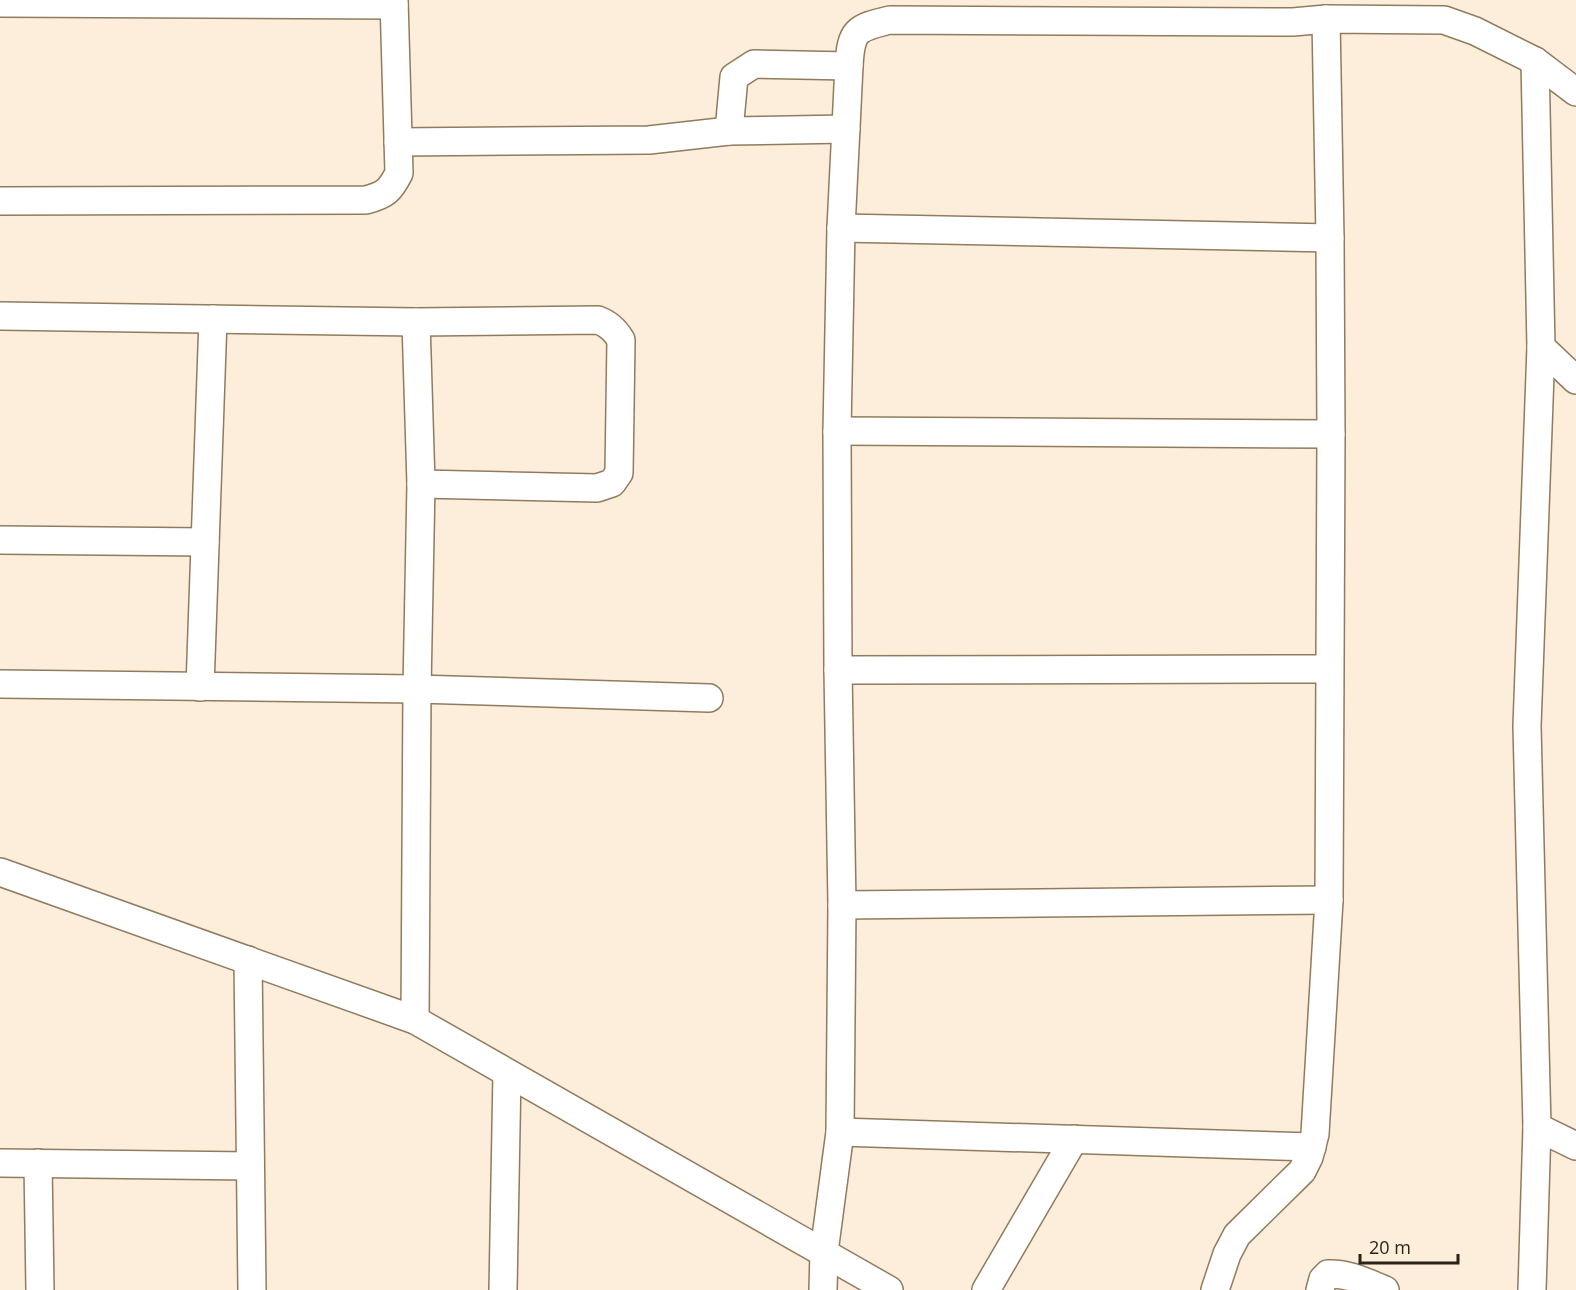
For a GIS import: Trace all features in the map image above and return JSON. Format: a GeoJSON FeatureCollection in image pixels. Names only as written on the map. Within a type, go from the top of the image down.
{"type":"FeatureCollection","features":[{"type":"Feature","properties":{"kind":"street"},"geometry":{"type":"LineString","coordinates":[[0,3],[394,2],[399,173],[392,188],[381,196],[366,200],[0,201]]}},
{"type":"Feature","properties":{"kind":"street"},"geometry":{"type":"LineString","coordinates":[[823,1290],[824,1252],[840,1132],[842,905],[837,431],[841,228],[850,44],[859,30],[890,20],[1293,11],[1326,19],[1444,20],[1475,31],[1535,61],[1576,92]]}},
{"type":"Feature","properties":{"kind":"street"},"geometry":{"type":"LineString","coordinates":[[1215,1290],[1227,1254],[1237,1235],[1302,1171],[1315,1134],[1329,900],[1331,434],[1326,19]]}},
{"type":"Feature","properties":{"kind":"street"},"geometry":{"type":"LineString","coordinates":[[1533,1289],[1537,1127],[1527,726],[1541,347],[1535,61]]}},
{"type":"Feature","properties":{"kind":"street"},"geometry":{"type":"LineString","coordinates":[[729,131],[734,77],[754,64],[849,66]]}},
{"type":"Feature","properties":{"kind":"street"},"geometry":{"type":"LineString","coordinates":[[398,142],[649,140],[729,131],[846,129]]}},
{"type":"Feature","properties":{"kind":"street"},"geometry":{"type":"LineString","coordinates":[[841,228],[1330,238]]}},
{"type":"Feature","properties":{"kind":"street"},"geometry":{"type":"LineString","coordinates":[[0,316],[416,322],[598,320],[616,331],[621,340],[618,473],[612,483],[597,488],[421,484]]}},
{"type":"Feature","properties":{"kind":"street"},"geometry":{"type":"LineString","coordinates":[[200,687],[213,319]]}},
{"type":"Feature","properties":{"kind":"street"},"geometry":{"type":"LineString","coordinates":[[415,1020],[421,484],[416,322]]}},
{"type":"Feature","properties":{"kind":"street"},"geometry":{"type":"LineString","coordinates":[[1541,347],[1576,380]]}},
{"type":"Feature","properties":{"kind":"street"},"geometry":{"type":"LineString","coordinates":[[837,431],[1331,434]]}},
{"type":"Feature","properties":{"kind":"street"},"geometry":{"type":"LineString","coordinates":[[0,540],[206,542]]}},
{"type":"Feature","properties":{"kind":"street"},"geometry":{"type":"LineString","coordinates":[[838,670],[1329,669]]}},
{"type":"Feature","properties":{"kind":"street"},"geometry":{"type":"LineString","coordinates":[[0,684],[417,689],[709,698]]}},
{"type":"Feature","properties":{"kind":"street"},"geometry":{"type":"LineString","coordinates":[[0,872],[415,1020],[889,1290]]}},
{"type":"Feature","properties":{"kind":"street"},"geometry":{"type":"LineString","coordinates":[[842,905],[1329,900]]}},
{"type":"Feature","properties":{"kind":"street"},"geometry":{"type":"LineString","coordinates":[[248,960],[252,1290]]}},
{"type":"Feature","properties":{"kind":"street"},"geometry":{"type":"LineString","coordinates":[[503,1290],[507,1073]]}},
{"type":"Feature","properties":{"kind":"street"},"geometry":{"type":"LineString","coordinates":[[1537,1127],[1576,1146]]}},
{"type":"Feature","properties":{"kind":"street"},"geometry":{"type":"LineString","coordinates":[[840,1132],[1312,1147]]}},
{"type":"Feature","properties":{"kind":"street"},"geometry":{"type":"LineString","coordinates":[[986,1290],[1074,1139]]}},
{"type":"Feature","properties":{"kind":"street"},"geometry":{"type":"LineString","coordinates":[[0,1163],[250,1166]]}},
{"type":"Feature","properties":{"kind":"street"},"geometry":{"type":"LineString","coordinates":[[39,1163],[40,1290]]}},
{"type":"Feature","properties":{"kind":"street"},"geometry":{"type":"LineString","coordinates":[[1320,1290],[1323,1279],[1328,1274],[1355,1278],[1385,1290]]}}]}
